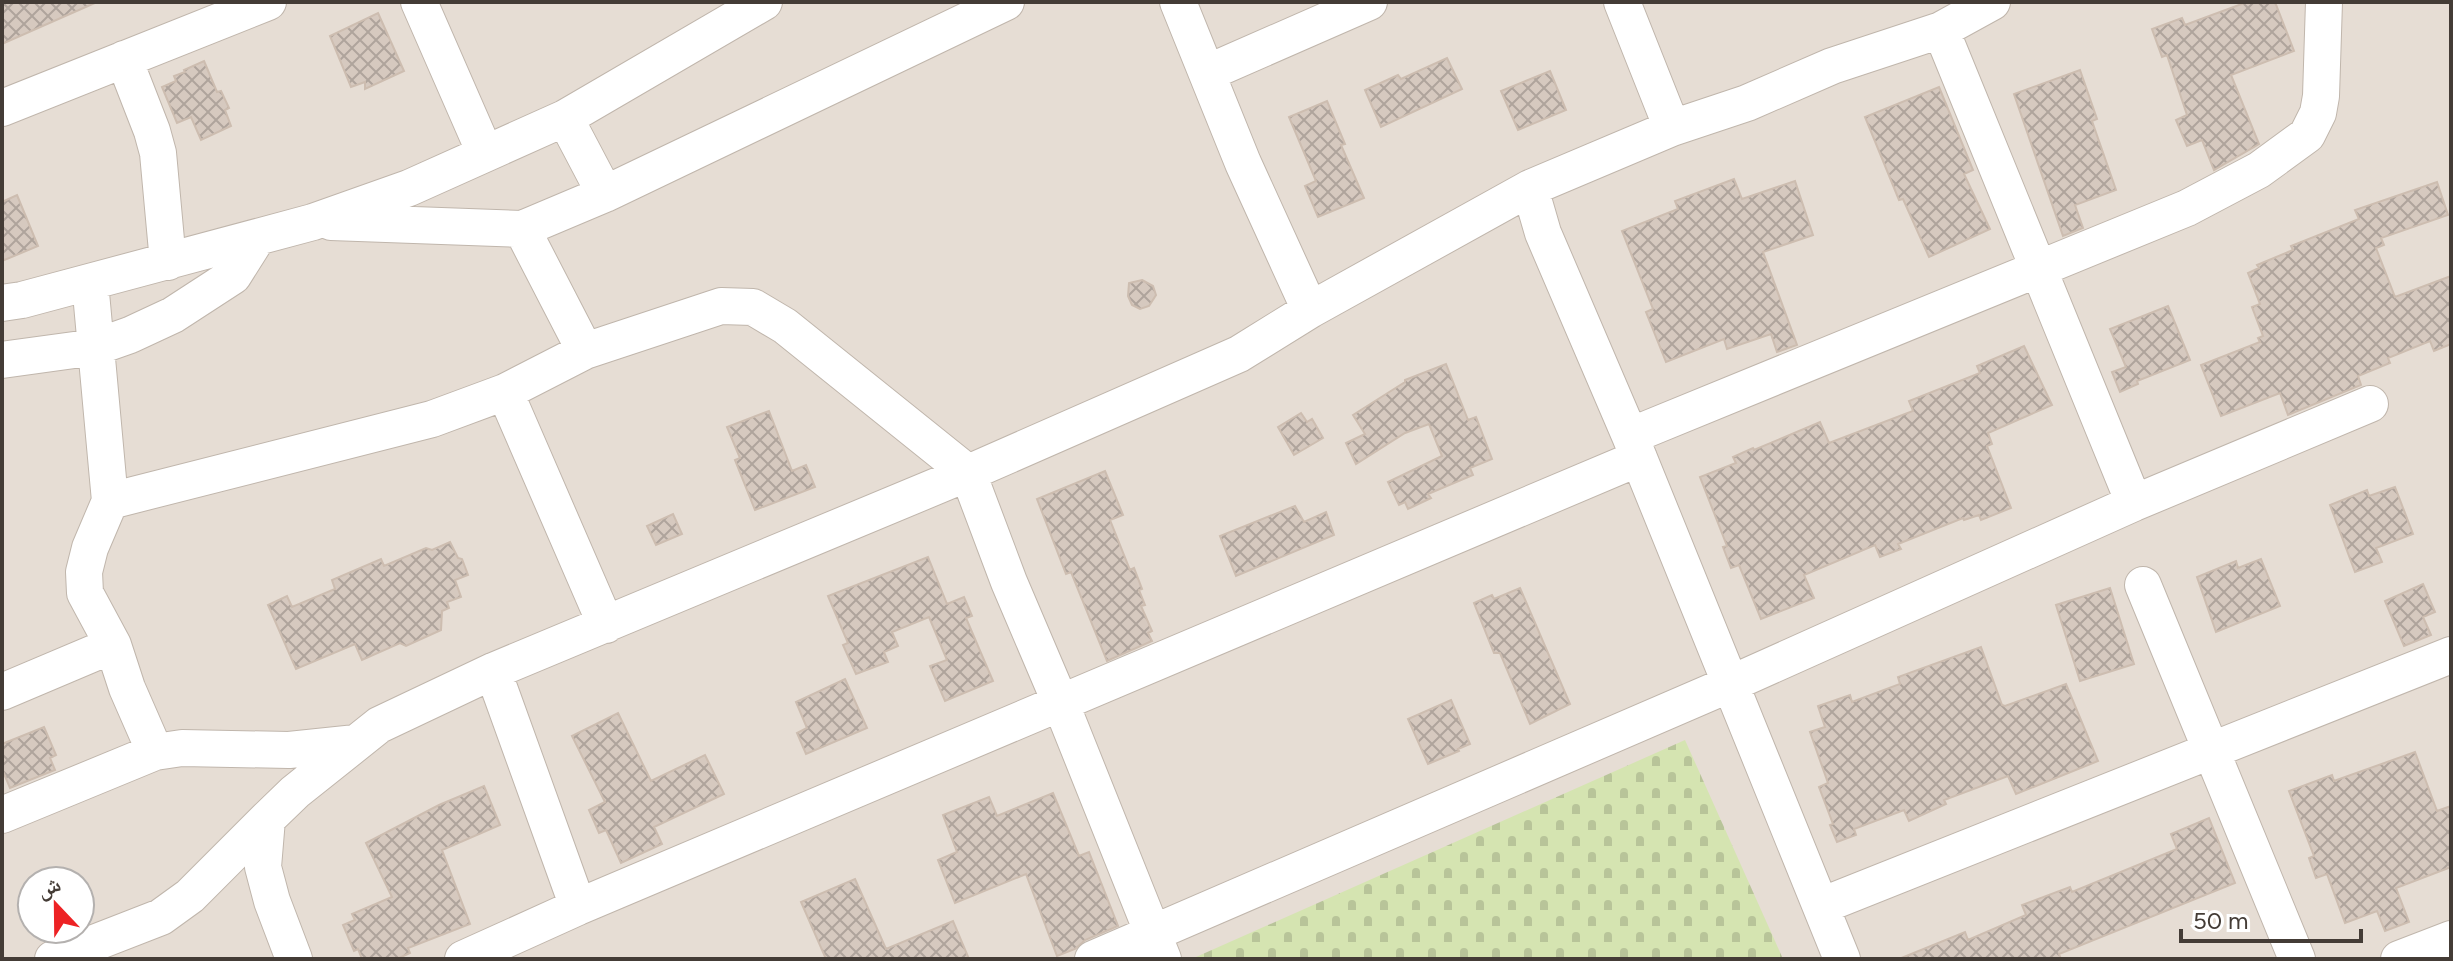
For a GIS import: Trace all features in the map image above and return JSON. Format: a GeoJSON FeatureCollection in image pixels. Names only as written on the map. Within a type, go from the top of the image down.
{"type":"FeatureCollection","features":[{"type":"Feature","properties":{"kind":"street"},"geometry":{"type":"LineString","coordinates":[[2,108],[268,2]]}},
{"type":"Feature","properties":{"kind":"street"},"geometry":{"type":"LineString","coordinates":[[419,2],[485,153]]}},
{"type":"Feature","properties":{"kind":"street"},"geometry":{"type":"LineString","coordinates":[[2,303],[257,238],[409,188],[565,118],[764,2]]}},
{"type":"Feature","properties":{"kind":"street"},"geometry":{"type":"LineString","coordinates":[[313,222],[522,229],[605,194],[953,13],[1006,2]]}},
{"type":"Feature","properties":{"kind":"street"},"geometry":{"type":"LineString","coordinates":[[1178,2],[1243,163],[1310,310]]}},
{"type":"Feature","properties":{"kind":"street"},"geometry":{"type":"LineString","coordinates":[[1207,73],[1369,2]]}},
{"type":"Feature","properties":{"kind":"street"},"geometry":{"type":"LineString","coordinates":[[1622,2],[1672,128]]}},
{"type":"Feature","properties":{"kind":"street"},"geometry":{"type":"LineString","coordinates":[[53,959],[161,917],[190,896],[295,792],[379,725],[493,671],[968,473],[1239,354],[1310,310],[1530,188],[1672,128],[1747,103],[1832,66],[1941,30],[1992,2]]}},
{"type":"Feature","properties":{"kind":"street"},"geometry":{"type":"LineString","coordinates":[[463,959],[578,907],[1061,704],[2038,268],[2187,208],[2259,170],[2307,135],[2318,113],[2321,96],[2324,2]]}},
{"type":"Feature","properties":{"kind":"street"},"geometry":{"type":"LineString","coordinates":[[1941,30],[2134,503]]}},
{"type":"Feature","properties":{"kind":"street"},"geometry":{"type":"LineString","coordinates":[[124,59],[158,153],[168,262]]}},
{"type":"Feature","properties":{"kind":"street"},"geometry":{"type":"LineString","coordinates":[[565,118],[605,194]]}},
{"type":"Feature","properties":{"kind":"street"},"geometry":{"type":"LineString","coordinates":[[1530,188],[1543,233],[1635,447],[1842,959]]}},
{"type":"Feature","properties":{"kind":"street"},"geometry":{"type":"LineString","coordinates":[[522,229],[585,351]]}},
{"type":"Feature","properties":{"kind":"street"},"geometry":{"type":"LineString","coordinates":[[2,360],[96,347],[173,315],[233,276],[257,238]]}},
{"type":"Feature","properties":{"kind":"street"},"geometry":{"type":"LineString","coordinates":[[90,282],[110,501],[90,548],[84,572],[85,593],[113,645],[127,688],[155,752]]}},
{"type":"Feature","properties":{"kind":"street"},"geometry":{"type":"LineString","coordinates":[[110,501],[432,419],[505,392],[585,351],[721,306],[753,307],[785,326],[968,473],[1157,946]]}},
{"type":"Feature","properties":{"kind":"street"},"geometry":{"type":"LineString","coordinates":[[505,392],[606,625]]}},
{"type":"Feature","properties":{"kind":"street"},"geometry":{"type":"LineString","coordinates":[[1093,959],[1157,946],[2134,503],[2370,404]]}},
{"type":"Feature","properties":{"kind":"street"},"geometry":{"type":"LineString","coordinates":[[2143,585],[2297,959]]}},
{"type":"Feature","properties":{"kind":"street"},"geometry":{"type":"LineString","coordinates":[[2,692],[113,645]]}},
{"type":"Feature","properties":{"kind":"street"},"geometry":{"type":"LineString","coordinates":[[1821,906],[2451,655]]}},
{"type":"Feature","properties":{"kind":"street"},"geometry":{"type":"LineString","coordinates":[[493,671],[578,907]]}},
{"type":"Feature","properties":{"kind":"street"},"geometry":{"type":"LineString","coordinates":[[2,815],[155,752],[182,748],[289,750],[356,743]]}},
{"type":"Feature","properties":{"kind":"street"},"geometry":{"type":"LineString","coordinates":[[267,819],[263,867],[294,959]]}},
{"type":"Feature","properties":{"kind":"street"},"geometry":{"type":"LineString","coordinates":[[2399,959],[2451,939]]}},
{"type":"Feature","properties":{"kind":"shaded area"},"geometry":{"type":"Polygon","coordinates":[[[2,2],[2451,2],[2451,959],[2,959],[2,2]]]}},
{"type":"Feature","properties":{"kind":"green space"},"geometry":{"type":"Polygon","coordinates":[[[1685,740],[1783,959],[1196,957],[1685,740]]]}},
{"type":"Feature","properties":{"kind":"building"},"geometry":{"type":"Polygon","coordinates":[[[2,2],[97,2],[2,44],[2,2]]]}},
{"type":"Feature","properties":{"kind":"building"},"geometry":{"type":"Polygon","coordinates":[[[2247,2],[2275,2],[2294,51],[2231,75],[2259,144],[2214,170],[2202,140],[2187,146],[2176,120],[2187,115],[2167,55],[2162,57],[2152,29],[2182,18],[2185,25],[2247,2]]]}},
{"type":"Feature","properties":{"kind":"building"},"geometry":{"type":"Polygon","coordinates":[[[378,13],[404,71],[365,89],[365,82],[351,87],[330,36],[378,13]]]}},
{"type":"Feature","properties":{"kind":"building"},"geometry":{"type":"Polygon","coordinates":[[[1447,58],[1462,89],[1381,127],[1365,90],[1398,75],[1401,79],[1447,58]]]}},
{"type":"Feature","properties":{"kind":"building"},"geometry":{"type":"Polygon","coordinates":[[[204,61],[217,92],[221,91],[229,108],[225,110],[231,126],[201,140],[191,117],[177,123],[162,87],[176,81],[174,76],[204,61]]]}},
{"type":"Feature","properties":{"kind":"building"},"geometry":{"type":"Polygon","coordinates":[[[2080,70],[2097,119],[2092,121],[2116,190],[2075,205],[2083,228],[2063,236],[2014,94],[2080,70]]]}},
{"type":"Feature","properties":{"kind":"building"},"geometry":{"type":"Polygon","coordinates":[[[1550,71],[1566,110],[1518,130],[1501,91],[1550,71]]]}},
{"type":"Feature","properties":{"kind":"building"},"geometry":{"type":"Polygon","coordinates":[[[1939,87],[1973,170],[1964,174],[1990,229],[1929,257],[1903,199],[1899,200],[1865,117],[1939,87]]]}},
{"type":"Feature","properties":{"kind":"building"},"geometry":{"type":"Polygon","coordinates":[[[1327,101],[1345,144],[1341,145],[1364,198],[1318,217],[1305,186],[1316,181],[1289,117],[1327,101]]]}},
{"type":"Feature","properties":{"kind":"building"},"geometry":{"type":"Polygon","coordinates":[[[1734,179],[1742,199],[1795,181],[1813,235],[1763,252],[1797,345],[1777,352],[1771,334],[1727,349],[1724,339],[1666,362],[1646,312],[1653,309],[1622,231],[1678,209],[1675,201],[1734,179]]]}},
{"type":"Feature","properties":{"kind":"building"},"geometry":{"type":"Polygon","coordinates":[[[2437,182],[2448,215],[2381,238],[2384,245],[2376,248],[2395,297],[2451,276],[2451,344],[2434,351],[2430,341],[2388,358],[2390,363],[2358,376],[2361,385],[2288,415],[2280,393],[2221,416],[2201,365],[2260,342],[2258,338],[2263,336],[2252,307],[2260,304],[2248,273],[2259,268],[2257,265],[2293,250],[2291,246],[2359,219],[2355,210],[2437,182]]]}},
{"type":"Feature","properties":{"kind":"building"},"geometry":{"type":"Polygon","coordinates":[[[17,195],[38,246],[2,261],[2,202],[17,195]]]}},
{"type":"Feature","properties":{"kind":"building"},"geometry":{"type":"Polygon","coordinates":[[[1142,280],[1153,286],[1156,295],[1149,306],[1140,309],[1132,305],[1128,296],[1129,283],[1142,280]]]}},
{"type":"Feature","properties":{"kind":"building"},"geometry":{"type":"Polygon","coordinates":[[[2168,306],[2190,360],[2137,381],[2138,384],[2120,392],[2112,372],[2126,367],[2110,329],[2168,306]]]}},
{"type":"Feature","properties":{"kind":"building"},"geometry":{"type":"Polygon","coordinates":[[[2024,346],[2052,405],[1988,433],[1992,444],[1987,446],[2011,508],[1981,520],[1979,515],[1963,518],[1898,544],[1901,549],[1880,557],[1875,545],[1804,575],[1814,598],[1761,619],[1739,565],[1731,568],[1723,547],[1727,546],[1700,477],[1736,463],[1733,457],[1820,422],[1829,443],[1913,411],[1909,401],[1980,373],[1977,366],[2024,346]]]}},
{"type":"Feature","properties":{"kind":"building"},"geometry":{"type":"Polygon","coordinates":[[[1446,364],[1468,420],[1476,417],[1492,459],[1470,468],[1473,475],[1428,494],[1431,498],[1408,509],[1405,502],[1399,505],[1388,482],[1442,456],[1429,424],[1405,433],[1356,464],[1346,443],[1365,434],[1353,415],[1405,380],[1446,364]]]}},
{"type":"Feature","properties":{"kind":"building"},"geometry":{"type":"Polygon","coordinates":[[[769,411],[792,471],[806,465],[815,487],[755,510],[735,460],[740,458],[727,427],[769,411]]]}},
{"type":"Feature","properties":{"kind":"building"},"geometry":{"type":"Polygon","coordinates":[[[1301,413],[1307,422],[1312,419],[1323,438],[1294,455],[1278,427],[1301,413]]]}},
{"type":"Feature","properties":{"kind":"building"},"geometry":{"type":"Polygon","coordinates":[[[1105,471],[1123,515],[1110,520],[1130,570],[1134,568],[1142,589],[1139,590],[1145,605],[1141,606],[1152,631],[1148,633],[1152,641],[1107,661],[1071,572],[1066,574],[1037,499],[1105,471]]]}},
{"type":"Feature","properties":{"kind":"building"},"geometry":{"type":"Polygon","coordinates":[[[2395,487],[2413,534],[2376,548],[2382,562],[2355,572],[2330,505],[2367,490],[2369,496],[2395,487]]]}},
{"type":"Feature","properties":{"kind":"building"},"geometry":{"type":"Polygon","coordinates":[[[1295,506],[1304,522],[1326,512],[1334,535],[1236,576],[1220,536],[1295,506]]]}},
{"type":"Feature","properties":{"kind":"building"},"geometry":{"type":"Polygon","coordinates":[[[673,514],[682,534],[656,545],[647,526],[673,514]]]}},
{"type":"Feature","properties":{"kind":"building"},"geometry":{"type":"Polygon","coordinates":[[[450,542],[468,575],[455,580],[461,597],[447,602],[449,608],[442,611],[441,630],[406,646],[400,643],[362,660],[355,644],[296,669],[268,605],[287,596],[292,607],[335,589],[332,580],[381,559],[384,566],[426,548],[432,550],[450,542]]]}},
{"type":"Feature","properties":{"kind":"building"},"geometry":{"type":"Polygon","coordinates":[[[928,557],[947,604],[964,597],[972,616],[966,618],[993,681],[945,701],[930,666],[947,660],[929,617],[892,632],[898,646],[884,652],[888,662],[856,674],[843,645],[848,643],[828,596],[928,557]]]}},
{"type":"Feature","properties":{"kind":"building"},"geometry":{"type":"Polygon","coordinates":[[[2261,559],[2280,606],[2216,632],[2197,577],[2236,561],[2238,568],[2261,559]]]}},
{"type":"Feature","properties":{"kind":"building"},"geometry":{"type":"Polygon","coordinates":[[[2423,584],[2435,612],[2423,617],[2431,635],[2404,646],[2385,601],[2423,584]]]}},
{"type":"Feature","properties":{"kind":"building"},"geometry":{"type":"Polygon","coordinates":[[[1520,588],[1570,704],[1530,724],[1500,653],[1494,653],[1474,603],[1520,588]]]}},
{"type":"Feature","properties":{"kind":"building"},"geometry":{"type":"Polygon","coordinates":[[[2110,588],[2134,664],[2080,681],[2056,605],[2110,588]]]}},
{"type":"Feature","properties":{"kind":"building"},"geometry":{"type":"Polygon","coordinates":[[[1981,647],[2002,705],[2066,684],[2098,761],[2016,794],[2008,776],[1944,800],[1946,804],[1909,821],[1904,810],[1854,829],[1856,835],[1837,842],[1819,787],[1828,783],[1810,732],[1825,727],[1818,706],[1850,695],[1852,702],[1900,684],[1898,677],[1981,647]]]}},
{"type":"Feature","properties":{"kind":"building"},"geometry":{"type":"Polygon","coordinates":[[[845,679],[867,728],[806,754],[797,733],[807,728],[796,702],[845,679]]]}},
{"type":"Feature","properties":{"kind":"building"},"geometry":{"type":"Polygon","coordinates":[[[1451,700],[1470,744],[1428,764],[1408,719],[1451,700]]]}},
{"type":"Feature","properties":{"kind":"building"},"geometry":{"type":"Polygon","coordinates":[[[618,713],[651,781],[705,755],[724,794],[654,827],[662,844],[621,863],[606,830],[599,833],[589,810],[605,802],[572,736],[618,713]]]}},
{"type":"Feature","properties":{"kind":"building"},"geometry":{"type":"Polygon","coordinates":[[[44,727],[56,755],[50,758],[55,770],[10,788],[2,769],[2,744],[44,727]]]}},
{"type":"Feature","properties":{"kind":"building"},"geometry":{"type":"Polygon","coordinates":[[[2415,752],[2437,811],[2451,806],[2451,867],[2396,888],[2409,922],[2385,931],[2377,911],[2345,923],[2327,874],[2316,878],[2309,858],[2314,856],[2289,791],[2332,775],[2334,781],[2415,752]]]}},
{"type":"Feature","properties":{"kind":"building"},"geometry":{"type":"Polygon","coordinates":[[[484,786],[500,825],[442,850],[470,924],[408,948],[410,953],[397,959],[362,959],[358,949],[354,951],[343,925],[355,920],[352,914],[392,897],[366,843],[439,805],[484,786]]]}},
{"type":"Feature","properties":{"kind":"building"},"geometry":{"type":"Polygon","coordinates":[[[1053,793],[1079,856],[1089,852],[1118,926],[1057,956],[1026,874],[955,903],[938,860],[957,852],[943,815],[989,797],[997,816],[1053,793]]]}},
{"type":"Feature","properties":{"kind":"building"},"geometry":{"type":"Polygon","coordinates":[[[2209,818],[2235,883],[2059,954],[2061,959],[1899,959],[1965,932],[1968,940],[2026,915],[2022,905],[2070,887],[2072,892],[2177,849],[2171,834],[2209,818]]]}},
{"type":"Feature","properties":{"kind":"building"},"geometry":{"type":"Polygon","coordinates":[[[855,879],[886,949],[953,921],[969,959],[826,959],[801,902],[855,879]]]}}]}
